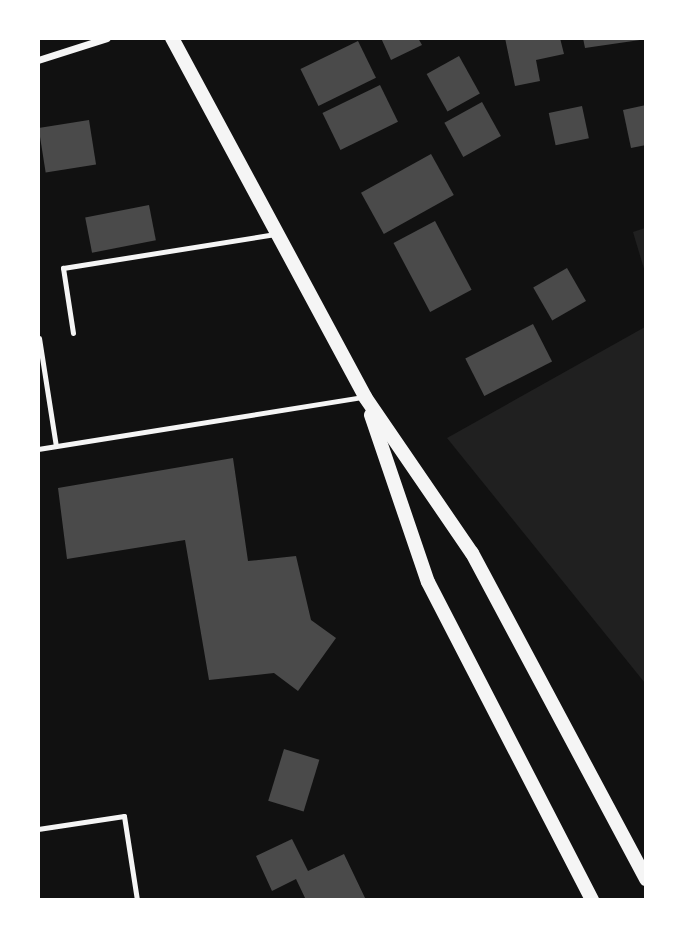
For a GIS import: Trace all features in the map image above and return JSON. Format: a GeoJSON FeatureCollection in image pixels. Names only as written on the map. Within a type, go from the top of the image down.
{"type":"FeatureCollection","features":[{"type":"Feature","properties":{"kind":"main road"},"geometry":{"type":"LineString","coordinates":[[172,38],[365,397],[472,552],[646,879]]}},
{"type":"Feature","properties":{"kind":"main road"},"geometry":{"type":"LineString","coordinates":[[365,397],[428,582],[592,900]]}},
{"type":"Feature","properties":{"kind":"street"},"geometry":{"type":"LineString","coordinates":[[38,60],[107,38]]}},
{"type":"Feature","properties":{"kind":"lane"},"geometry":{"type":"LineString","coordinates":[[73,333],[63,268],[276,234]]}},
{"type":"Feature","properties":{"kind":"lane"},"geometry":{"type":"LineString","coordinates":[[39,338],[56,446]]}},
{"type":"Feature","properties":{"kind":"lane"},"geometry":{"type":"LineString","coordinates":[[38,449],[365,397]]}},
{"type":"Feature","properties":{"kind":"lane"},"geometry":{"type":"LineString","coordinates":[[38,829],[124,816],[137,900]]}},
{"type":"Feature","properties":{"kind":"shaded area"},"geometry":{"type":"Polygon","coordinates":[[[646,228],[645,272],[633,232],[646,228]]]}},
{"type":"Feature","properties":{"kind":"shaded area"},"geometry":{"type":"Polygon","coordinates":[[[645,327],[645,683],[447,438],[645,327]]]}},
{"type":"Feature","properties":{"kind":"building"},"geometry":{"type":"Polygon","coordinates":[[[381,38],[418,38],[422,45],[391,60],[381,38]]]}},
{"type":"Feature","properties":{"kind":"building"},"geometry":{"type":"Polygon","coordinates":[[[505,38],[560,38],[564,54],[536,60],[540,81],[515,86],[505,38]]]}},
{"type":"Feature","properties":{"kind":"building"},"geometry":{"type":"Polygon","coordinates":[[[583,38],[640,38],[640,40],[585,48],[583,38]]]}},
{"type":"Feature","properties":{"kind":"building"},"geometry":{"type":"Polygon","coordinates":[[[358,41],[376,78],[318,106],[300,69],[358,41]]]}},
{"type":"Feature","properties":{"kind":"building"},"geometry":{"type":"Polygon","coordinates":[[[459,56],[480,94],[447,112],[427,74],[459,56]]]}},
{"type":"Feature","properties":{"kind":"building"},"geometry":{"type":"Polygon","coordinates":[[[380,85],[398,122],[340,150],[322,113],[380,85]]]}},
{"type":"Feature","properties":{"kind":"building"},"geometry":{"type":"Polygon","coordinates":[[[482,102],[501,136],[463,157],[444,123],[482,102]]]}},
{"type":"Feature","properties":{"kind":"building"},"geometry":{"type":"Polygon","coordinates":[[[646,105],[646,145],[631,148],[623,110],[646,105]]]}},
{"type":"Feature","properties":{"kind":"building"},"geometry":{"type":"Polygon","coordinates":[[[582,106],[589,138],[556,145],[549,113],[582,106]]]}},
{"type":"Feature","properties":{"kind":"building"},"geometry":{"type":"Polygon","coordinates":[[[89,120],[96,164],[46,172],[39,128],[89,120]]]}},
{"type":"Feature","properties":{"kind":"building"},"geometry":{"type":"Polygon","coordinates":[[[431,154],[454,195],[384,234],[361,193],[431,154]]]}},
{"type":"Feature","properties":{"kind":"building"},"geometry":{"type":"Polygon","coordinates":[[[149,205],[156,240],[92,253],[85,217],[149,205]]]}},
{"type":"Feature","properties":{"kind":"building"},"geometry":{"type":"Polygon","coordinates":[[[435,221],[472,290],[430,312],[394,243],[435,221]]]}},
{"type":"Feature","properties":{"kind":"building"},"geometry":{"type":"Polygon","coordinates":[[[567,268],[586,301],[552,320],[533,288],[567,268]]]}},
{"type":"Feature","properties":{"kind":"building"},"geometry":{"type":"Polygon","coordinates":[[[533,324],[552,361],[484,396],[465,359],[533,324]]]}},
{"type":"Feature","properties":{"kind":"building"},"geometry":{"type":"Polygon","coordinates":[[[233,458],[248,561],[296,556],[311,620],[336,638],[298,691],[274,673],[209,680],[185,540],[67,559],[58,488],[233,458]]]}},
{"type":"Feature","properties":{"kind":"building"},"geometry":{"type":"Polygon","coordinates":[[[284,749],[319,760],[304,811],[268,801],[284,749]]]}},
{"type":"Feature","properties":{"kind":"building"},"geometry":{"type":"Polygon","coordinates":[[[292,839],[308,871],[344,854],[366,900],[306,900],[296,879],[272,891],[256,856],[292,839]]]}}]}
